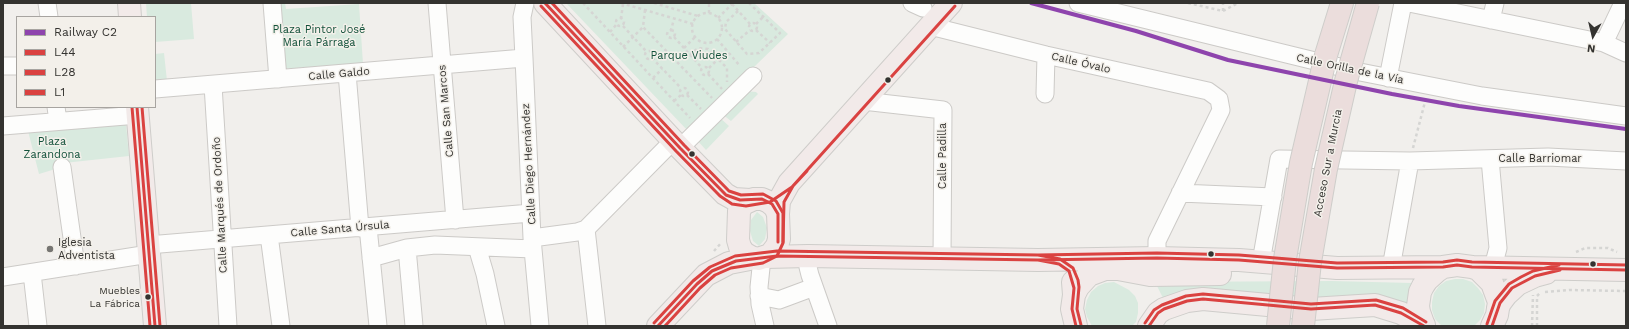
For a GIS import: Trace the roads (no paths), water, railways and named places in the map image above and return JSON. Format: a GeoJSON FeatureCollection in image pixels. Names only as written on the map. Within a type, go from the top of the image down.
{"type":"FeatureCollection","features":[{"type":"Feature","properties":{"kind":"highway"},"geometry":{"type":"LineString","coordinates":[[1278,326],[1285,259],[1301,163],[1319,81],[1342,3]]}},
{"type":"Feature","properties":{"kind":"highway","name":"Acceso Sur a Murcia"},"geometry":{"type":"LineString","coordinates":[[1303,326],[1310,262],[1326,169],[1346,81],[1368,3]]}},
{"type":"Feature","properties":{"kind":"main road"},"geometry":{"type":"LineString","coordinates":[[129,3],[130,16]]}},
{"type":"Feature","properties":{"kind":"main road"},"geometry":{"type":"LineString","coordinates":[[545,3],[677,145],[728,196],[738,200],[766,200],[772,204],[778,214]]}},
{"type":"Feature","properties":{"kind":"main road"},"geometry":{"type":"LineString","coordinates":[[952,3],[922,12],[863,101],[789,183],[772,195],[755,199],[743,204],[739,211],[738,240],[744,253],[808,256],[1038,260],[1157,258],[1261,262],[1337,268]]}},
{"type":"Feature","properties":{"kind":"main road"},"geometry":{"type":"LineString","coordinates":[[137,111],[155,326]]}},
{"type":"Feature","properties":{"kind":"main road"},"geometry":{"type":"LineString","coordinates":[[765,254],[778,214],[779,201],[789,183]]}},
{"type":"Feature","properties":{"kind":"main road"},"geometry":{"type":"LineString","coordinates":[[658,326],[706,275],[729,263],[765,254]]}},
{"type":"Feature","properties":{"kind":"main road"},"geometry":{"type":"LineString","coordinates":[[1038,260],[1064,266],[1073,281],[1074,295]]}},
{"type":"Feature","properties":{"kind":"main road"},"geometry":{"type":"LineString","coordinates":[[1496,317],[1500,303],[1506,295],[1523,281],[1571,261]]}},
{"type":"Feature","properties":{"kind":"main road"},"geometry":{"type":"LineString","coordinates":[[1072,323],[1072,302],[1080,284],[1089,275],[1105,269],[1118,269],[1150,275],[1253,273],[1337,268],[1443,267],[1457,265],[1493,267],[1571,261],[1624,262]]}},
{"type":"Feature","properties":{"kind":"main road"},"geometry":{"type":"LineString","coordinates":[[1424,326],[1418,306],[1420,292],[1427,280],[1437,270],[1443,267]]}},
{"type":"Feature","properties":{"kind":"main road"},"geometry":{"type":"LineString","coordinates":[[1472,267],[1483,273],[1492,283],[1498,295],[1496,317]]}},
{"type":"Feature","properties":{"kind":"main road"},"geometry":{"type":"LineString","coordinates":[[1149,326],[1164,309],[1187,301],[1203,299],[1311,309],[1375,305],[1396,311],[1424,326]]}},
{"type":"Feature","properties":{"kind":"street"},"geometry":{"type":"LineString","coordinates":[[47,3],[48,16]]}},
{"type":"Feature","properties":{"kind":"street"},"geometry":{"type":"LineString","coordinates":[[272,3],[278,79]]}},
{"type":"Feature","properties":{"kind":"street","name":"Calle San Marcos"},"geometry":{"type":"LineString","coordinates":[[437,3],[455,220]]}},
{"type":"Feature","properties":{"kind":"street","name":"Calle Diego Hernández"},"geometry":{"type":"LineString","coordinates":[[525,3],[522,17],[532,244],[540,326]]}},
{"type":"Feature","properties":{"kind":"street","name":"Calle Orilla de la Vía"},"geometry":{"type":"LineString","coordinates":[[1078,3],[1316,62],[1388,78],[1482,96],[1626,116]]}},
{"type":"Feature","properties":{"kind":"street"},"geometry":{"type":"LineString","coordinates":[[1388,78],[1403,3]]}},
{"type":"Feature","properties":{"kind":"street"},"geometry":{"type":"LineString","coordinates":[[1409,3],[1604,43],[1626,53]]}},
{"type":"Feature","properties":{"kind":"street"},"geometry":{"type":"LineString","coordinates":[[1492,20],[1495,3]]}},
{"type":"Feature","properties":{"kind":"street"},"geometry":{"type":"LineString","coordinates":[[1604,43],[1623,3]]}},
{"type":"Feature","properties":{"kind":"street","name":"Calle Óvalo"},"geometry":{"type":"LineString","coordinates":[[922,12],[1046,55],[1208,91],[1219,99],[1221,110],[1180,193]]}},
{"type":"Feature","properties":{"kind":"street"},"geometry":{"type":"LineString","coordinates":[[1045,94],[1046,55]]}},
{"type":"Feature","properties":{"kind":"street","name":"Calle Galdo"},"geometry":{"type":"LineString","coordinates":[[156,89],[524,58]]}},
{"type":"Feature","properties":{"kind":"street"},"geometry":{"type":"LineString","coordinates":[[3,66],[16,66]]}},
{"type":"Feature","properties":{"kind":"street"},"geometry":{"type":"LineString","coordinates":[[371,258],[407,248],[436,245],[477,247],[532,244],[586,229],[677,145],[747,71]]}},
{"type":"Feature","properties":{"kind":"street"},"geometry":{"type":"LineString","coordinates":[[346,73],[364,227],[371,258],[378,326]]}},
{"type":"Feature","properties":{"kind":"street","name":"Calle Marqués de Ordoño"},"geometry":{"type":"LineString","coordinates":[[213,85],[228,326]]}},
{"type":"Feature","properties":{"kind":"street","name":"Calle Padilla"},"geometry":{"type":"LineString","coordinates":[[863,101],[943,110],[942,258]]}},
{"type":"Feature","properties":{"kind":"street"},"geometry":{"type":"LineString","coordinates":[[3,126],[57,114],[137,111]]}},
{"type":"Feature","properties":{"kind":"street","name":"Calle Barriomar"},"geometry":{"type":"LineString","coordinates":[[1493,267],[1498,248],[1490,160],[1548,157],[1626,161]]}},
{"type":"Feature","properties":{"kind":"street"},"geometry":{"type":"LineString","coordinates":[[1261,262],[1280,159],[1410,161],[1490,160]]}},
{"type":"Feature","properties":{"kind":"street"},"geometry":{"type":"LineString","coordinates":[[1390,268],[1410,161]]}},
{"type":"Feature","properties":{"kind":"street"},"geometry":{"type":"LineString","coordinates":[[62,167],[76,266]]}},
{"type":"Feature","properties":{"kind":"street"},"geometry":{"type":"LineString","coordinates":[[1157,258],[1157,241],[1180,193],[1273,197]]}},
{"type":"Feature","properties":{"kind":"street","name":"Calle Santa Úrsula"},"geometry":{"type":"LineString","coordinates":[[3,277],[76,266],[148,250],[222,240],[531,213]]}},
{"type":"Feature","properties":{"kind":"street"},"geometry":{"type":"LineString","coordinates":[[586,229],[597,326]]}},
{"type":"Feature","properties":{"kind":"street"},"geometry":{"type":"LineString","coordinates":[[269,235],[280,326]]}},
{"type":"Feature","properties":{"kind":"street"},"geometry":{"type":"LineString","coordinates":[[477,247],[484,268],[496,326]]}},
{"type":"Feature","properties":{"kind":"street"},"geometry":{"type":"LineString","coordinates":[[407,248],[414,326]]}},
{"type":"Feature","properties":{"kind":"street"},"geometry":{"type":"LineString","coordinates":[[765,254],[759,282],[759,296],[765,326]]}},
{"type":"Feature","properties":{"kind":"street"},"geometry":{"type":"LineString","coordinates":[[808,256],[808,267],[828,326]]}},
{"type":"Feature","properties":{"kind":"street"},"geometry":{"type":"LineString","coordinates":[[32,273],[38,326]]}},
{"type":"Feature","properties":{"kind":"street"},"geometry":{"type":"LineString","coordinates":[[759,296],[779,300],[814,287]]}},
{"type":"Feature","properties":{"kind":"rail line","name":"C2"},"geometry":{"type":"LineString","coordinates":[[1031,3],[1136,31],[1228,60],[1392,94],[1459,106],[1626,129]]}},
{"type":"Feature","properties":{"kind":"place","name":"Iglesia Adventista"},"geometry":{"type":"Point","coordinates":[50,249]}},
{"type":"Feature","properties":{"kind":"place","name":"Muebles La Fábrica"},"geometry":{"type":"Point","coordinates":[148,297]}},
{"type":"Feature","properties":{"kind":"park label","name":"Plaza Pintor José María Párraga"},"geometry":{"type":"Point","coordinates":[319,36]}},
{"type":"Feature","properties":{"kind":"park label","name":"Parque Viudes"},"geometry":{"type":"Point","coordinates":[689,56]}},
{"type":"Feature","properties":{"kind":"park label","name":"Plaza Zarandona"},"geometry":{"type":"Point","coordinates":[52,148]}}]}
